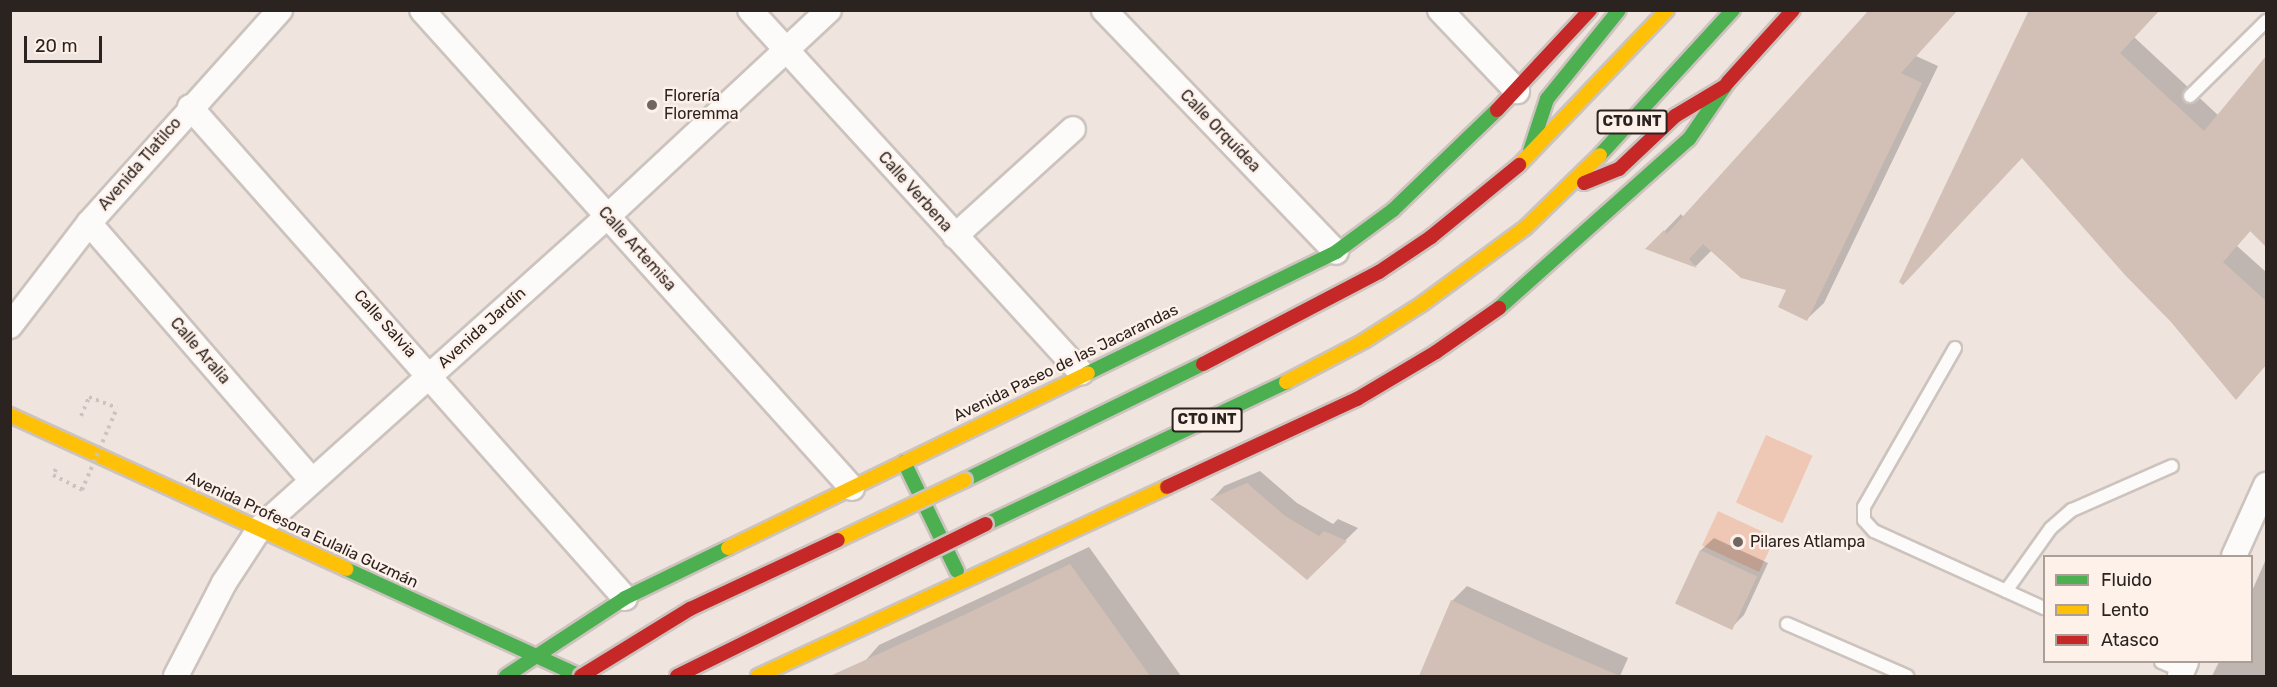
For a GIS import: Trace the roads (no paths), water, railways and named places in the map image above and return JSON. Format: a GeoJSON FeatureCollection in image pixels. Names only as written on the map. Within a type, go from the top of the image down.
{"type":"FeatureCollection","features":[{"type":"Feature","properties":{"kind":"main road","name":"Avenida Paseo de las Jacarandas"},"geometry":{"type":"LineString","coordinates":[[506,676],[533,656],[625,598],[1081,373],[1336,252],[1393,210],[1517,91],[1590,10]]}},
{"type":"Feature","properties":{"kind":"main road"},"geometry":{"type":"LineString","coordinates":[[1528,158],[1547,99],[1619,10]]}},
{"type":"Feature","properties":{"kind":"main road","name":"CTO INT"},"geometry":{"type":"LineString","coordinates":[[580,676],[690,609],[965,480],[1265,334],[1379,272],[1431,237],[1528,158],[1667,10]]}},
{"type":"Feature","properties":{"kind":"main road","name":"CTO INT"},"geometry":{"type":"LineString","coordinates":[[677,676],[1364,341],[1422,304],[1516,234],[1568,189],[1733,10]]}},
{"type":"Feature","properties":{"kind":"main road","name":"CTO INT"},"geometry":{"type":"LineString","coordinates":[[758,676],[1357,399],[1436,352],[1507,302],[1602,222],[1689,139],[1725,86],[1793,10]]}},
{"type":"Feature","properties":{"kind":"main road"},"geometry":{"type":"LineString","coordinates":[[1568,189],[1619,169],[1676,116],[1725,86]]}},
{"type":"Feature","properties":{"kind":"main road","name":"Avenida Profesora Eulalia Guzmán"},"geometry":{"type":"LineString","coordinates":[[10,415],[580,676]]}},
{"type":"Feature","properties":{"kind":"main road"},"geometry":{"type":"LineString","coordinates":[[904,462],[962,582]]}},
{"type":"Feature","properties":{"kind":"main road"},"geometry":{"type":"LineString","coordinates":[[815,668],[828,644]]}},
{"type":"Feature","properties":{"kind":"street","name":"Avenida Tlatilco"},"geometry":{"type":"LineString","coordinates":[[10,326],[89,223],[190,107],[280,10]]}},
{"type":"Feature","properties":{"kind":"street","name":"Calle Artemisa"},"geometry":{"type":"LineString","coordinates":[[422,10],[852,488]]}},
{"type":"Feature","properties":{"kind":"street","name":"Calle Verbena"},"geometry":{"type":"LineString","coordinates":[[750,10],[1081,373]]}},
{"type":"Feature","properties":{"kind":"street","name":"Avenida Jardín"},"geometry":{"type":"LineString","coordinates":[[176,676],[224,583],[260,528],[311,479],[608,216],[829,10]]}},
{"type":"Feature","properties":{"kind":"street","name":"Calle Orquídea"},"geometry":{"type":"LineString","coordinates":[[1104,10],[1336,252]]}},
{"type":"Feature","properties":{"kind":"street"},"geometry":{"type":"LineString","coordinates":[[1440,10],[1517,91]]}},
{"type":"Feature","properties":{"kind":"street","name":"Calle Salvia"},"geometry":{"type":"LineString","coordinates":[[190,107],[430,374],[625,598]]}},
{"type":"Feature","properties":{"kind":"street"},"geometry":{"type":"LineString","coordinates":[[955,236],[1073,129]]}},
{"type":"Feature","properties":{"kind":"street","name":"Calle Aralia"},"geometry":{"type":"LineString","coordinates":[[89,223],[311,479]]}},
{"type":"Feature","properties":{"kind":"street"},"geometry":{"type":"LineString","coordinates":[[2234,555],[2266,485]]}},
{"type":"Feature","properties":{"kind":"lane"},"geometry":{"type":"LineString","coordinates":[[2190,96],[2266,21]]}},
{"type":"Feature","properties":{"kind":"lane"},"geometry":{"type":"LineString","coordinates":[[1955,348],[1864,507],[1864,520],[1874,531],[2043,608]]}},
{"type":"Feature","properties":{"kind":"lane"},"geometry":{"type":"LineString","coordinates":[[2006,591],[2051,528],[2072,510],[2172,466]]}},
{"type":"Feature","properties":{"kind":"lane"},"geometry":{"type":"LineString","coordinates":[[1787,624],[1907,676]]}},
{"type":"Feature","properties":{"kind":"place","name":"Florería Floremma"},"geometry":{"type":"Point","coordinates":[652,105]}},
{"type":"Feature","properties":{"kind":"place","name":"Pilares Atlampa"},"geometry":{"type":"Point","coordinates":[1738,542]}}]}
